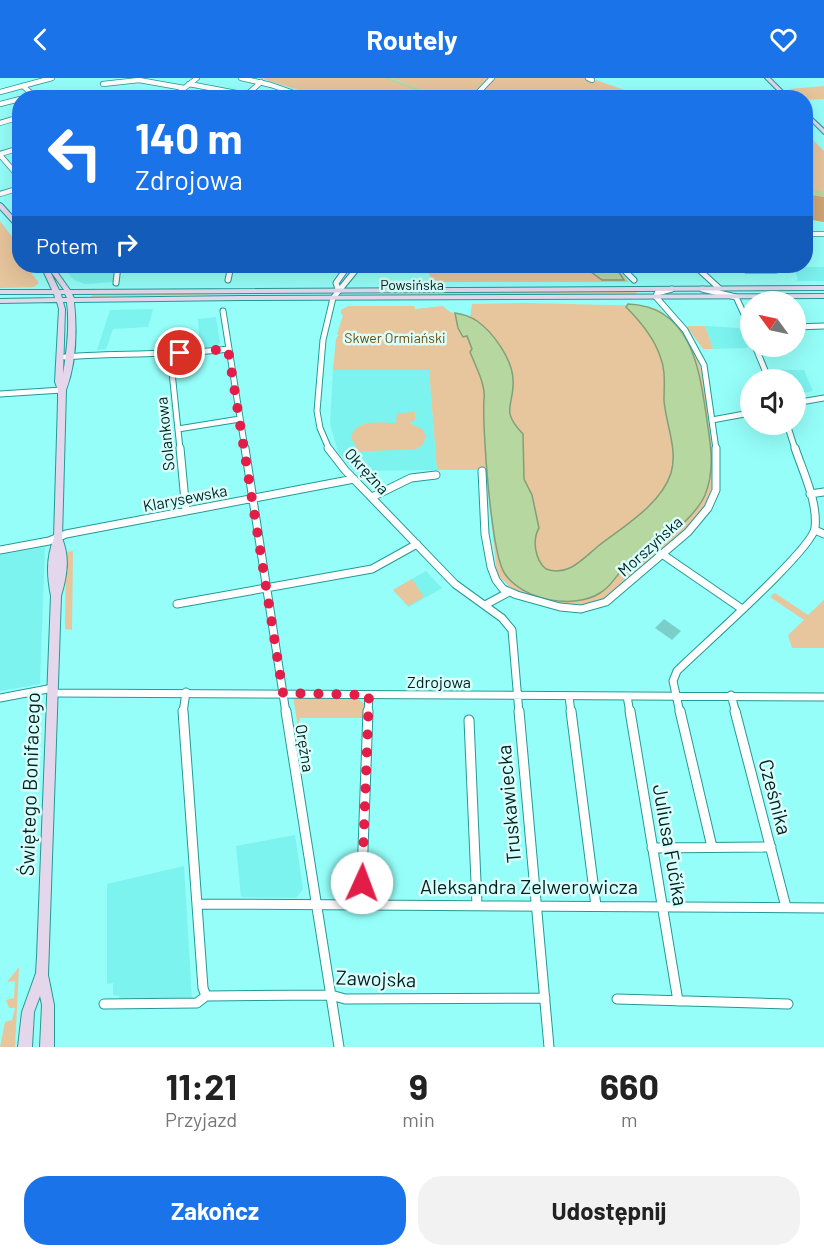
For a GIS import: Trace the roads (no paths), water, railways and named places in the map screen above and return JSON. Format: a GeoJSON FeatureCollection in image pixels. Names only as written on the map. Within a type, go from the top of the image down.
{"type":"FeatureCollection","features":[{"type":"Feature","properties":{"kind":"main road"},"geometry":{"type":"LineString","coordinates":[[767,78],[780,90]]}},
{"type":"Feature","properties":{"kind":"main road"},"geometry":{"type":"LineString","coordinates":[[813,121],[824,132]]}},
{"type":"Feature","properties":{"kind":"main road"},"geometry":{"type":"LineString","coordinates":[[0,205],[12,219]]}},
{"type":"Feature","properties":{"kind":"main road","name":"Świętego Bonifacego"},"geometry":{"type":"LineString","coordinates":[[47,1047],[48,1005],[42,973],[56,596],[63,578],[63,551],[58,537],[62,390],[67,381],[62,309],[48,273]]}},
{"type":"Feature","properties":{"kind":"main road","name":"Świętego Bonifacego"},"geometry":{"type":"LineString","coordinates":[[55,273],[68,291],[71,300],[65,356]]}},
{"type":"Feature","properties":{"kind":"main road","name":"Powsińska"},"geometry":{"type":"LineString","coordinates":[[0,292],[824,288]]}},
{"type":"Feature","properties":{"kind":"main road","name":"Powsińska"},"geometry":{"type":"LineString","coordinates":[[0,301],[824,296]]}},
{"type":"Feature","properties":{"kind":"main road","name":"Świętego Bonifacego"},"geometry":{"type":"LineString","coordinates":[[25,1047],[28,1012],[42,973]]}},
{"type":"Feature","properties":{"kind":"street"},"geometry":{"type":"LineString","coordinates":[[0,92],[52,78]]}},
{"type":"Feature","properties":{"kind":"street"},"geometry":{"type":"LineString","coordinates":[[102,90],[104,78]]}},
{"type":"Feature","properties":{"kind":"street"},"geometry":{"type":"LineString","coordinates":[[182,90],[197,78]]}},
{"type":"Feature","properties":{"kind":"street"},"geometry":{"type":"LineString","coordinates":[[242,78],[284,90]]}},
{"type":"Feature","properties":{"kind":"street"},"geometry":{"type":"LineString","coordinates":[[481,90],[492,78]]}},
{"type":"Feature","properties":{"kind":"street"},"geometry":{"type":"LineString","coordinates":[[103,84],[139,80],[184,88]]}},
{"type":"Feature","properties":{"kind":"street"},"geometry":{"type":"LineString","coordinates":[[252,90],[261,82]]}},
{"type":"Feature","properties":{"kind":"street"},"geometry":{"type":"LineString","coordinates":[[189,84],[217,90]]}},
{"type":"Feature","properties":{"kind":"street"},"geometry":{"type":"LineString","coordinates":[[23,86],[28,90]]}},
{"type":"Feature","properties":{"kind":"street"},"geometry":{"type":"LineString","coordinates":[[0,155],[12,169]]}},
{"type":"Feature","properties":{"kind":"street"},"geometry":{"type":"LineString","coordinates":[[116,283],[117,273]]}},
{"type":"Feature","properties":{"kind":"street"},"geometry":{"type":"LineString","coordinates":[[228,280],[230,273]]}},
{"type":"Feature","properties":{"kind":"street","name":"Okrężna"},"geometry":{"type":"LineString","coordinates":[[338,289],[336,283],[343,273]]}},
{"type":"Feature","properties":{"kind":"street","name":"Okrężna"},"geometry":{"type":"LineString","coordinates":[[354,273],[347,283],[338,289],[333,298],[324,341],[316,408],[323,438],[335,459],[455,584],[485,605]]}},
{"type":"Feature","properties":{"kind":"street"},"geometry":{"type":"LineString","coordinates":[[627,273],[634,280]]}},
{"type":"Feature","properties":{"kind":"street"},"geometry":{"type":"LineString","coordinates":[[702,273],[718,288]]}},
{"type":"Feature","properties":{"kind":"street"},"geometry":{"type":"LineString","coordinates":[[701,289],[710,281]]}},
{"type":"Feature","properties":{"kind":"street"},"geometry":{"type":"LineString","coordinates":[[656,297],[657,293],[675,289]]}},
{"type":"Feature","properties":{"kind":"street"},"geometry":{"type":"LineString","coordinates":[[701,289],[735,297],[740,307]]}},
{"type":"Feature","properties":{"kind":"street","name":"Morszyńska"},"geometry":{"type":"LineString","coordinates":[[509,592],[569,610],[589,608],[612,597],[662,554],[695,524],[713,499],[717,479],[712,420],[701,357],[685,330],[656,297]]}},
{"type":"Feature","properties":{"kind":"street","name":"Orężna"},"geometry":{"type":"LineString","coordinates":[[223,311],[339,1047]]}},
{"type":"Feature","properties":{"kind":"street"},"geometry":{"type":"LineString","coordinates":[[806,327],[824,326]]}},
{"type":"Feature","properties":{"kind":"street"},"geometry":{"type":"LineString","coordinates":[[65,356],[228,349]]}},
{"type":"Feature","properties":{"kind":"street","name":"Solankowa"},"geometry":{"type":"LineString","coordinates":[[170,353],[186,511]]}},
{"type":"Feature","properties":{"kind":"street"},"geometry":{"type":"LineString","coordinates":[[0,394],[62,390]]}},
{"type":"Feature","properties":{"kind":"street"},"geometry":{"type":"LineString","coordinates":[[806,402],[824,398]]}},
{"type":"Feature","properties":{"kind":"street"},"geometry":{"type":"LineString","coordinates":[[712,420],[740,414]]}},
{"type":"Feature","properties":{"kind":"street"},"geometry":{"type":"LineString","coordinates":[[178,429],[240,418]]}},
{"type":"Feature","properties":{"kind":"street"},"geometry":{"type":"LineString","coordinates":[[712,847],[674,681],[677,671],[798,555],[815,530],[810,494],[791,435]]}},
{"type":"Feature","properties":{"kind":"street"},"geometry":{"type":"LineString","coordinates":[[482,471],[492,570],[498,583],[509,592],[485,605]]}},
{"type":"Feature","properties":{"kind":"street"},"geometry":{"type":"LineString","coordinates":[[372,497],[406,479],[423,474],[436,475]]}},
{"type":"Feature","properties":{"kind":"street","name":"Klarysewska"},"geometry":{"type":"LineString","coordinates":[[0,550],[354,479]]}},
{"type":"Feature","properties":{"kind":"street"},"geometry":{"type":"LineString","coordinates":[[810,494],[824,492]]}},
{"type":"Feature","properties":{"kind":"street"},"geometry":{"type":"LineString","coordinates":[[815,530],[824,534]]}},
{"type":"Feature","properties":{"kind":"street"},"geometry":{"type":"LineString","coordinates":[[177,604],[372,568],[417,544]]}},
{"type":"Feature","properties":{"kind":"street"},"geometry":{"type":"LineString","coordinates":[[662,554],[742,609]]}},
{"type":"Feature","properties":{"kind":"street","name":"Truskawiecka"},"geometry":{"type":"LineString","coordinates":[[485,605],[508,623],[512,630],[549,1047]]}},
{"type":"Feature","properties":{"kind":"street","name":"Zdrojowa"},"geometry":{"type":"LineString","coordinates":[[0,698],[53,690],[369,695],[824,697]]}},
{"type":"Feature","properties":{"kind":"street"},"geometry":{"type":"LineString","coordinates":[[186,692],[183,706],[203,988],[206,996]]}},
{"type":"Feature","properties":{"kind":"street"},"geometry":{"type":"LineString","coordinates":[[361,904],[369,695]]}},
{"type":"Feature","properties":{"kind":"street","name":"Cześnika"},"geometry":{"type":"LineString","coordinates":[[731,695],[786,908]]}},
{"type":"Feature","properties":{"kind":"street"},"geometry":{"type":"LineString","coordinates":[[569,696],[596,906]]}},
{"type":"Feature","properties":{"kind":"street","name":"Juliusa Fučíka"},"geometry":{"type":"LineString","coordinates":[[627,696],[678,1001]]}},
{"type":"Feature","properties":{"kind":"street"},"geometry":{"type":"LineString","coordinates":[[469,720],[477,905]]}},
{"type":"Feature","properties":{"kind":"street"},"geometry":{"type":"LineString","coordinates":[[652,848],[771,847]]}},
{"type":"Feature","properties":{"kind":"street","name":"Aleksandra Zelwerowicza"},"geometry":{"type":"LineString","coordinates":[[198,904],[824,908]]}},
{"type":"Feature","properties":{"kind":"street","name":"Zawojska"},"geometry":{"type":"LineString","coordinates":[[104,1004],[197,1003],[206,996],[331,995],[345,999],[545,998]]}},
{"type":"Feature","properties":{"kind":"street"},"geometry":{"type":"LineString","coordinates":[[617,999],[788,1004]]}},
{"type":"Feature","properties":{"kind":"waterway"},"geometry":{"type":"LineString","coordinates":[[386,78],[420,90]]}},
{"type":"Feature","properties":{"kind":"waterway"},"geometry":{"type":"LineString","coordinates":[[813,192],[824,194]]}},
{"type":"Feature","properties":{"kind":"park label","name":"Skwer Ormiański"},"geometry":{"type":"Point","coordinates":[395,338]}}]}
